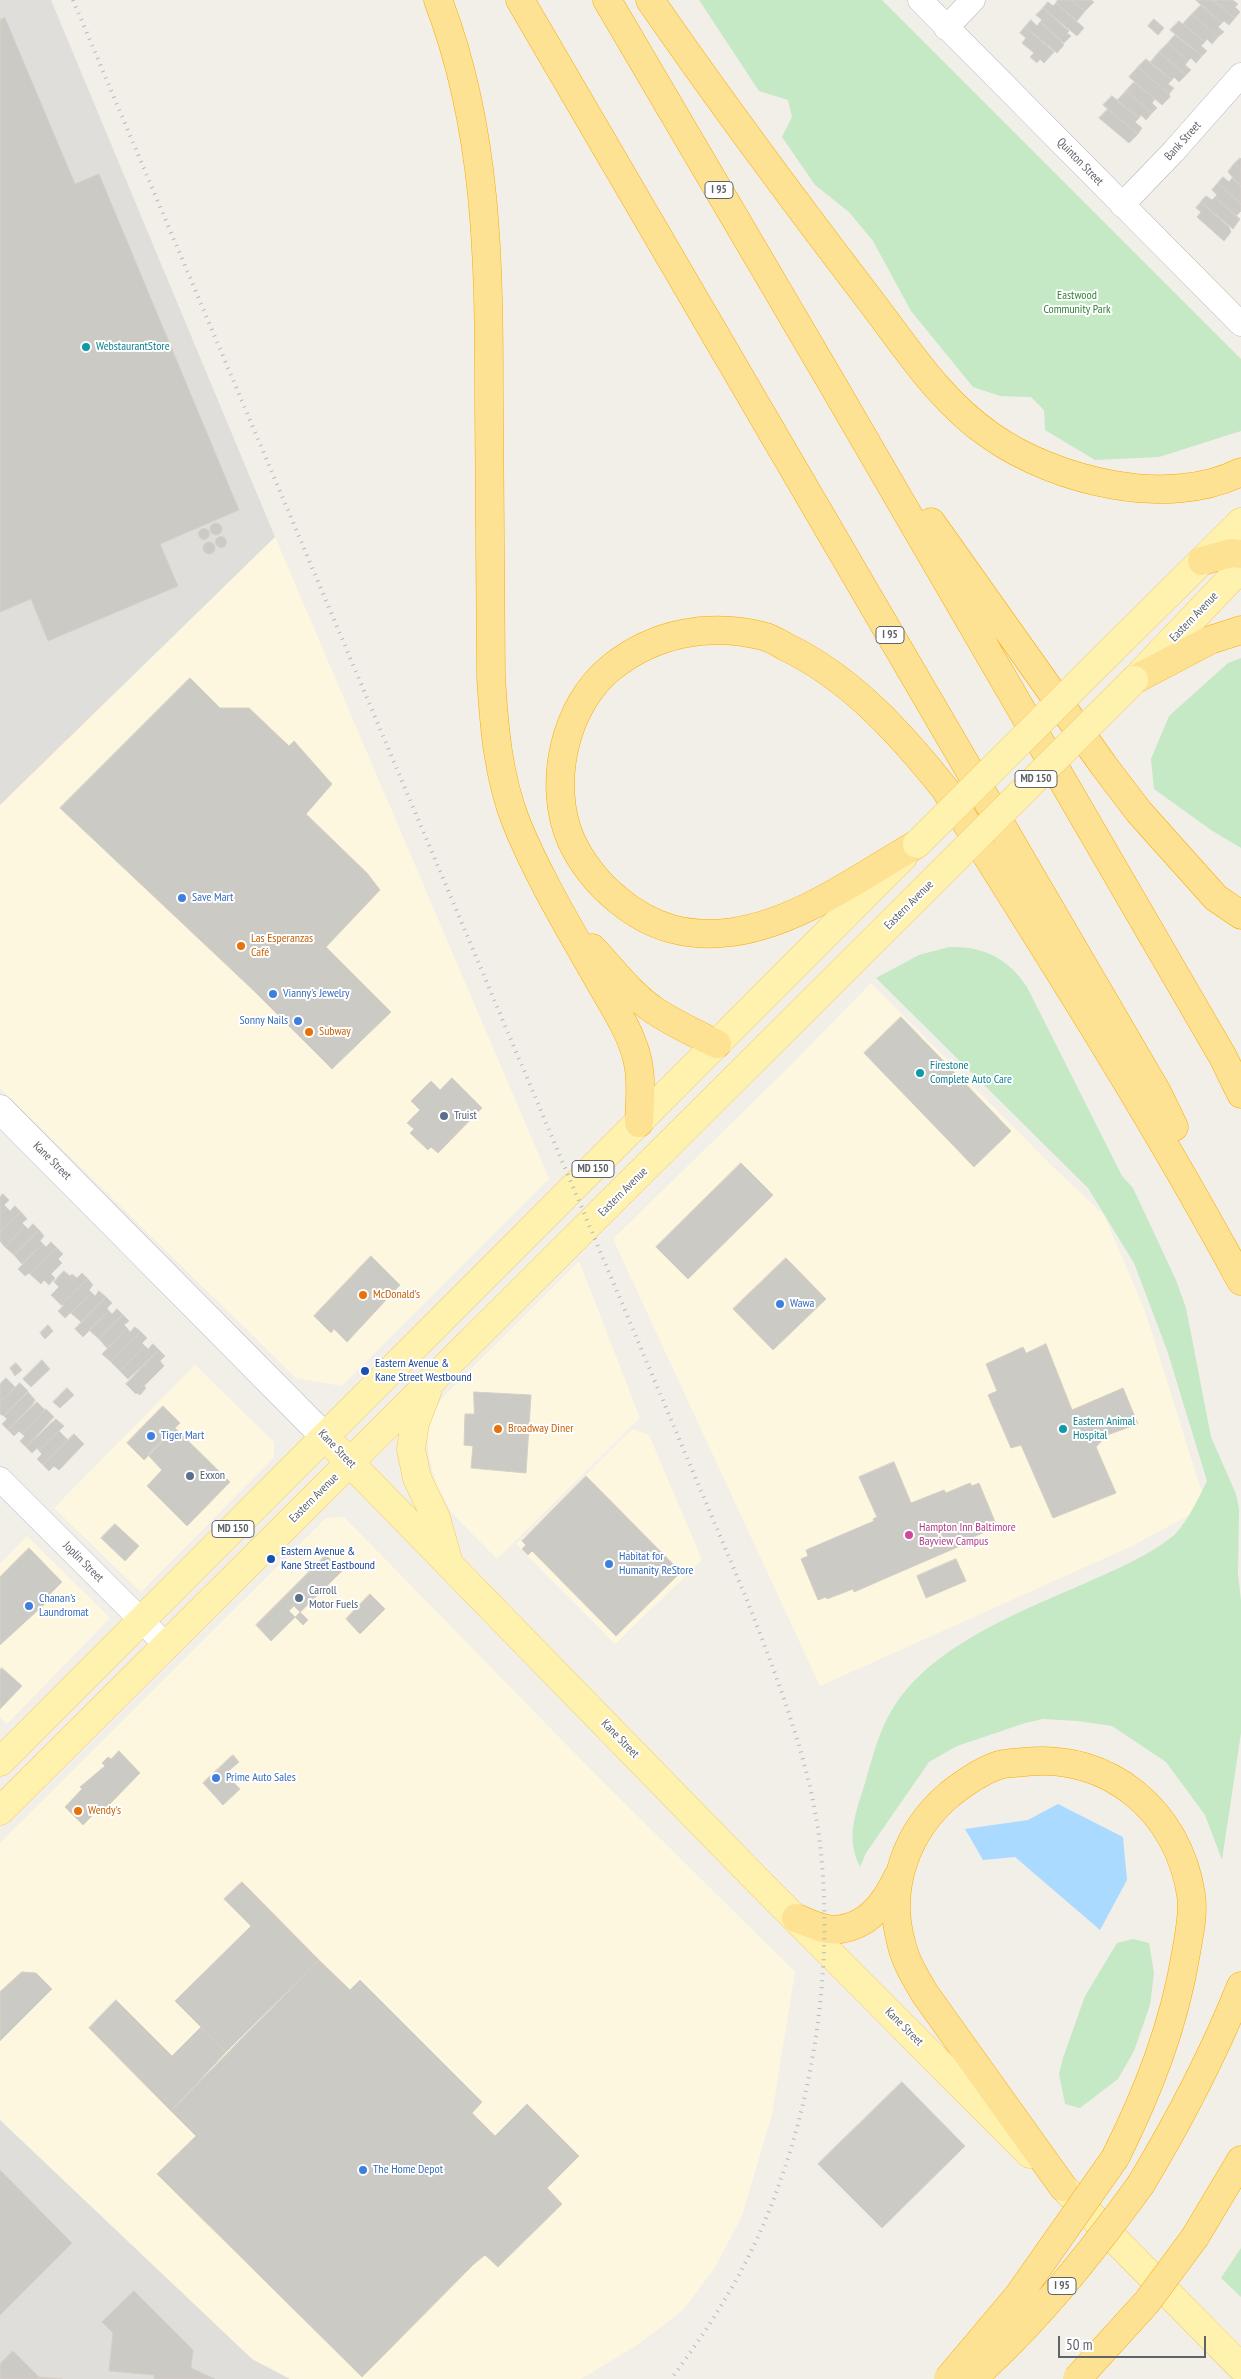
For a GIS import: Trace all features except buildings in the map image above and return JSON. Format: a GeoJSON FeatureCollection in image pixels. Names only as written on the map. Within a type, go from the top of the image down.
{"type":"FeatureCollection","features":[{"type":"Feature","properties":{"kind":"highway"},"geometry":{"type":"LineString","coordinates":[[438,0],[462,76],[475,131],[485,206],[489,332],[491,677],[495,731],[503,778],[516,821],[562,916],[625,1027],[637,1058],[640,1084],[639,1123]]}},
{"type":"Feature","properties":{"kind":"highway","name":"I 95"},"geometry":{"type":"LineString","coordinates":[[520,0],[1157,1092],[1207,1196],[1241,1280]]}},
{"type":"Feature","properties":{"kind":"highway","name":"I 95"},"geometry":{"type":"LineString","coordinates":[[607,0],[1213,1040],[1241,1094]]}},
{"type":"Feature","properties":{"kind":"highway"},"geometry":{"type":"LineString","coordinates":[[650,0],[804,213],[927,374],[960,412],[991,436],[1022,455],[1060,471],[1103,484],[1147,488],[1190,486],[1241,472]]}},
{"type":"Feature","properties":{"kind":"highway"},"geometry":{"type":"LineString","coordinates":[[830,380],[1104,766],[1192,874],[1216,898],[1241,915]]}},
{"type":"Feature","properties":{"kind":"highway"},"geometry":{"type":"LineString","coordinates":[[1202,561],[1231,553],[1241,554]]}},
{"type":"Feature","properties":{"kind":"highway"},"geometry":{"type":"LineString","coordinates":[[917,844],[803,910],[765,926],[732,932],[699,934],[669,929],[636,915],[608,892],[587,868],[571,840],[561,804],[561,764],[570,728],[587,695],[611,668],[637,650],[677,634],[721,629],[766,637],[800,653],[838,678],[880,715],[916,753],[945,789],[1140,1101],[1198,1200],[1241,1280]]}},
{"type":"Feature","properties":{"kind":"highway"},"geometry":{"type":"LineString","coordinates":[[1134,680],[1210,640],[1241,630]]}},
{"type":"Feature","properties":{"kind":"highway"},"geometry":{"type":"LineString","coordinates":[[562,916],[634,992],[654,1010],[717,1044]]}},
{"type":"Feature","properties":{"kind":"highway"},"geometry":{"type":"LineString","coordinates":[[796,1918],[824,1928],[841,1929],[858,1923],[877,1911],[887,1899],[899,1875],[908,1848],[920,1826],[940,1802],[966,1781],[999,1765],[1035,1761],[1069,1762],[1100,1772],[1128,1788],[1152,1808],[1172,1836],[1185,1866],[1192,1898],[1180,1991],[1163,2050],[1143,2102],[1115,2158],[1018,2296],[948,2379]]}},
{"type":"Feature","properties":{"kind":"highway"},"geometry":{"type":"LineString","coordinates":[[899,1875],[896,1910],[900,1941],[909,1966],[925,1994],[1063,2187]]}},
{"type":"Feature","properties":{"kind":"highway","name":"I 95"},"geometry":{"type":"LineString","coordinates":[[972,2379],[1038,2314],[1090,2254],[1141,2184],[1182,2116],[1225,2026],[1241,1986]]}},
{"type":"Feature","properties":{"kind":"highway"},"geometry":{"type":"LineString","coordinates":[[1077,2379],[1147,2302],[1195,2236],[1241,2160]]}},
{"type":"Feature","properties":{"kind":"main road","name":"MD 150"},"geometry":{"type":"LineString","coordinates":[[0,1762],[1241,522]]}},
{"type":"Feature","properties":{"kind":"main road","name":"Eastern Avenue"},"geometry":{"type":"LineString","coordinates":[[0,1811],[1134,680],[1241,568]]}},
{"type":"Feature","properties":{"kind":"main road"},"geometry":{"type":"LineString","coordinates":[[717,1044],[744,1070]]}},
{"type":"Feature","properties":{"kind":"main road","name":"Kane Street"},"geometry":{"type":"LineString","coordinates":[[0,1109],[1241,2367]]}},
{"type":"Feature","properties":{"kind":"main road"},"geometry":{"type":"LineString","coordinates":[[430,1384],[415,1422],[412,1449],[416,1478],[436,1518],[449,1564]]}},
{"type":"Feature","properties":{"kind":"street","name":"Quinton Street"},"geometry":{"type":"LineString","coordinates":[[920,0],[1241,324]]}},
{"type":"Feature","properties":{"kind":"street"},"geometry":{"type":"LineString","coordinates":[[946,28],[973,0]]}},
{"type":"Feature","properties":{"kind":"street","name":"Bank Street"},"geometry":{"type":"LineString","coordinates":[[1122,205],[1174,151],[1241,75]]}},
{"type":"Feature","properties":{"kind":"street","name":"Joplin Street"},"geometry":{"type":"LineString","coordinates":[[0,1479],[166,1645]]}},
{"type":"Feature","properties":{"kind":"shaded area","name":"WebstaurantStore"},"geometry":{"type":"Polygon","coordinates":[[[0,0],[51,0],[275,537],[0,805],[0,0]]]}},
{"type":"Feature","properties":{"kind":"shaded area"},"geometry":{"type":"Polygon","coordinates":[[[275,537],[549,1179],[342,1386],[296,1378],[0,1088],[0,805],[275,537]]]}},
{"type":"Feature","properties":{"kind":"shaded area"},"geometry":{"type":"Polygon","coordinates":[[[871,983],[1054,1168],[1104,1215],[1145,1311],[1206,1506],[1132,1546],[820,1686],[613,1239],[790,1066],[871,983]]]}},
{"type":"Feature","properties":{"kind":"shaded area"},"geometry":{"type":"Polygon","coordinates":[[[579,1261],[640,1418],[497,1559],[452,1513],[436,1485],[429,1456],[427,1436],[432,1414],[444,1396],[579,1261]]]}},
{"type":"Feature","properties":{"kind":"shaded area"},"geometry":{"type":"Polygon","coordinates":[[[195,1365],[274,1442],[274,1457],[141,1592],[54,1508],[195,1365]]]}},
{"type":"Feature","properties":{"kind":"shaded area"},"geometry":{"type":"Polygon","coordinates":[[[632,1429],[649,1435],[702,1560],[615,1644],[516,1544],[632,1429]]]}},
{"type":"Feature","properties":{"kind":"shaded area"},"geometry":{"type":"Polygon","coordinates":[[[344,1517],[595,1774],[795,1972],[772,2114],[742,2216],[714,2269],[683,2310],[637,2345],[581,2379],[290,2379],[252,2359],[0,2120],[0,1843],[326,1518],[344,1517]]]}},
{"type":"Feature","properties":{"kind":"shaded area"},"geometry":{"type":"Polygon","coordinates":[[[27,1536],[110,1618],[7,1724],[0,1717],[0,1564],[27,1536]]]}},
{"type":"Feature","properties":{"kind":"shaded area"},"geometry":{"type":"Polygon","coordinates":[[[0,2120],[252,2359],[290,2379],[0,2379],[0,2120]]]}},
{"type":"Feature","properties":{"kind":"green space","name":"Eastwood Community Park"},"geometry":{"type":"Polygon","coordinates":[[[699,0],[882,0],[1241,359],[1241,431],[1159,457],[1095,460],[1045,430],[1044,410],[1031,397],[1000,396],[973,387],[911,311],[873,241],[849,212],[815,185],[782,137],[792,117],[788,100],[759,91],[699,0]]]}},
{"type":"Feature","properties":{"kind":"green space"},"geometry":{"type":"Polygon","coordinates":[[[1241,658],[1241,848],[1211,830],[1154,789],[1151,759],[1169,716],[1228,663],[1241,658]]]}},
{"type":"Feature","properties":{"kind":"green space"},"geometry":{"type":"Polygon","coordinates":[[[949,947],[973,949],[994,956],[1012,968],[1027,987],[1122,1176],[1133,1188],[1176,1280],[1186,1308],[1211,1437],[1236,1494],[1239,1509],[1238,1574],[1241,1601],[1241,1733],[1222,1860],[1205,1815],[1166,1762],[1112,1726],[1078,1721],[1043,1719],[1025,1723],[957,1746],[929,1762],[866,1853],[860,1867],[856,1856],[853,1845],[854,1825],[858,1805],[878,1741],[891,1711],[915,1680],[962,1643],[988,1628],[1127,1564],[1173,1536],[1183,1525],[1207,1481],[1167,1350],[1134,1263],[1088,1188],[876,978],[919,955],[949,947]]]}},
{"type":"Feature","properties":{"kind":"green space"},"geometry":{"type":"Polygon","coordinates":[[[1133,1939],[1149,1943],[1154,1973],[1150,2005],[1134,2051],[1118,2079],[1080,2108],[1065,2104],[1059,2074],[1085,1996],[1117,1943],[1133,1939]]]}},
{"type":"Feature","properties":{"kind":"green space"},"geometry":{"type":"Polygon","coordinates":[[[1241,2248],[1241,2297],[1221,2278],[1241,2248]]]}},
{"type":"Feature","properties":{"kind":"water"},"geometry":{"type":"Polygon","coordinates":[[[1058,1804],[1123,1837],[1127,1880],[1100,1930],[1015,1857],[983,1860],[965,1829],[1028,1820],[1058,1804]]]}},
{"type":"Feature","properties":{"kind":"railway"},"geometry":{"type":"LineString","coordinates":[[73,0],[747,1600],[788,1712],[806,1770],[818,1829],[823,1885],[824,1944],[820,2003],[812,2062],[799,2120],[782,2177],[760,2231],[735,2282],[720,2307],[671,2379]]}},
{"type":"Feature","properties":{"kind":"place","name":"WebstaurantStore"},"geometry":{"type":"Point","coordinates":[86,347]}},
{"type":"Feature","properties":{"kind":"place","name":"Save Mart"},"geometry":{"type":"Point","coordinates":[182,898]}},
{"type":"Feature","properties":{"kind":"place","name":"Las Esperanzas Café"},"geometry":{"type":"Point","coordinates":[241,946]}},
{"type":"Feature","properties":{"kind":"place","name":"Vianny's Jewelry"},"geometry":{"type":"Point","coordinates":[273,994]}},
{"type":"Feature","properties":{"kind":"place","name":"Sonny Nails"},"geometry":{"type":"Point","coordinates":[298,1021]}},
{"type":"Feature","properties":{"kind":"place","name":"Subway"},"geometry":{"type":"Point","coordinates":[309,1032]}},
{"type":"Feature","properties":{"kind":"place","name":"Firestone Complete Auto Care"},"geometry":{"type":"Point","coordinates":[920,1073]}},
{"type":"Feature","properties":{"kind":"place","name":"Truist"},"geometry":{"type":"Point","coordinates":[444,1116]}},
{"type":"Feature","properties":{"kind":"place","name":"McDonald's"},"geometry":{"type":"Point","coordinates":[363,1295]}},
{"type":"Feature","properties":{"kind":"place","name":"Wawa"},"geometry":{"type":"Point","coordinates":[780,1304]}},
{"type":"Feature","properties":{"kind":"place","name":"Eastern Avenue & Kane Street Westbound"},"geometry":{"type":"Point","coordinates":[365,1371]}},
{"type":"Feature","properties":{"kind":"place","name":"Broadway Diner"},"geometry":{"type":"Point","coordinates":[498,1429]}},
{"type":"Feature","properties":{"kind":"place","name":"Eastern Animal Hospital"},"geometry":{"type":"Point","coordinates":[1063,1429]}},
{"type":"Feature","properties":{"kind":"place","name":"Tiger Mart"},"geometry":{"type":"Point","coordinates":[151,1436]}},
{"type":"Feature","properties":{"kind":"place","name":"Exxon"},"geometry":{"type":"Point","coordinates":[190,1476]}},
{"type":"Feature","properties":{"kind":"place","name":"Hampton Inn Baltimore Bayview Campus"},"geometry":{"type":"Point","coordinates":[909,1535]}},
{"type":"Feature","properties":{"kind":"place","name":"Eastern Avenue & Kane Street Eastbound"},"geometry":{"type":"Point","coordinates":[271,1559]}},
{"type":"Feature","properties":{"kind":"place","name":"Habitat for Humanity ReStore"},"geometry":{"type":"Point","coordinates":[609,1564]}},
{"type":"Feature","properties":{"kind":"place","name":"Carroll Motor Fuels"},"geometry":{"type":"Point","coordinates":[299,1598]}},
{"type":"Feature","properties":{"kind":"place","name":"Chanan's Laundromat"},"geometry":{"type":"Point","coordinates":[29,1606]}},
{"type":"Feature","properties":{"kind":"place","name":"Prime Auto Sales"},"geometry":{"type":"Point","coordinates":[216,1778]}},
{"type":"Feature","properties":{"kind":"place","name":"Wendy's"},"geometry":{"type":"Point","coordinates":[78,1811]}},
{"type":"Feature","properties":{"kind":"place","name":"The Home Depot"},"geometry":{"type":"Point","coordinates":[363,2170]}}]}
